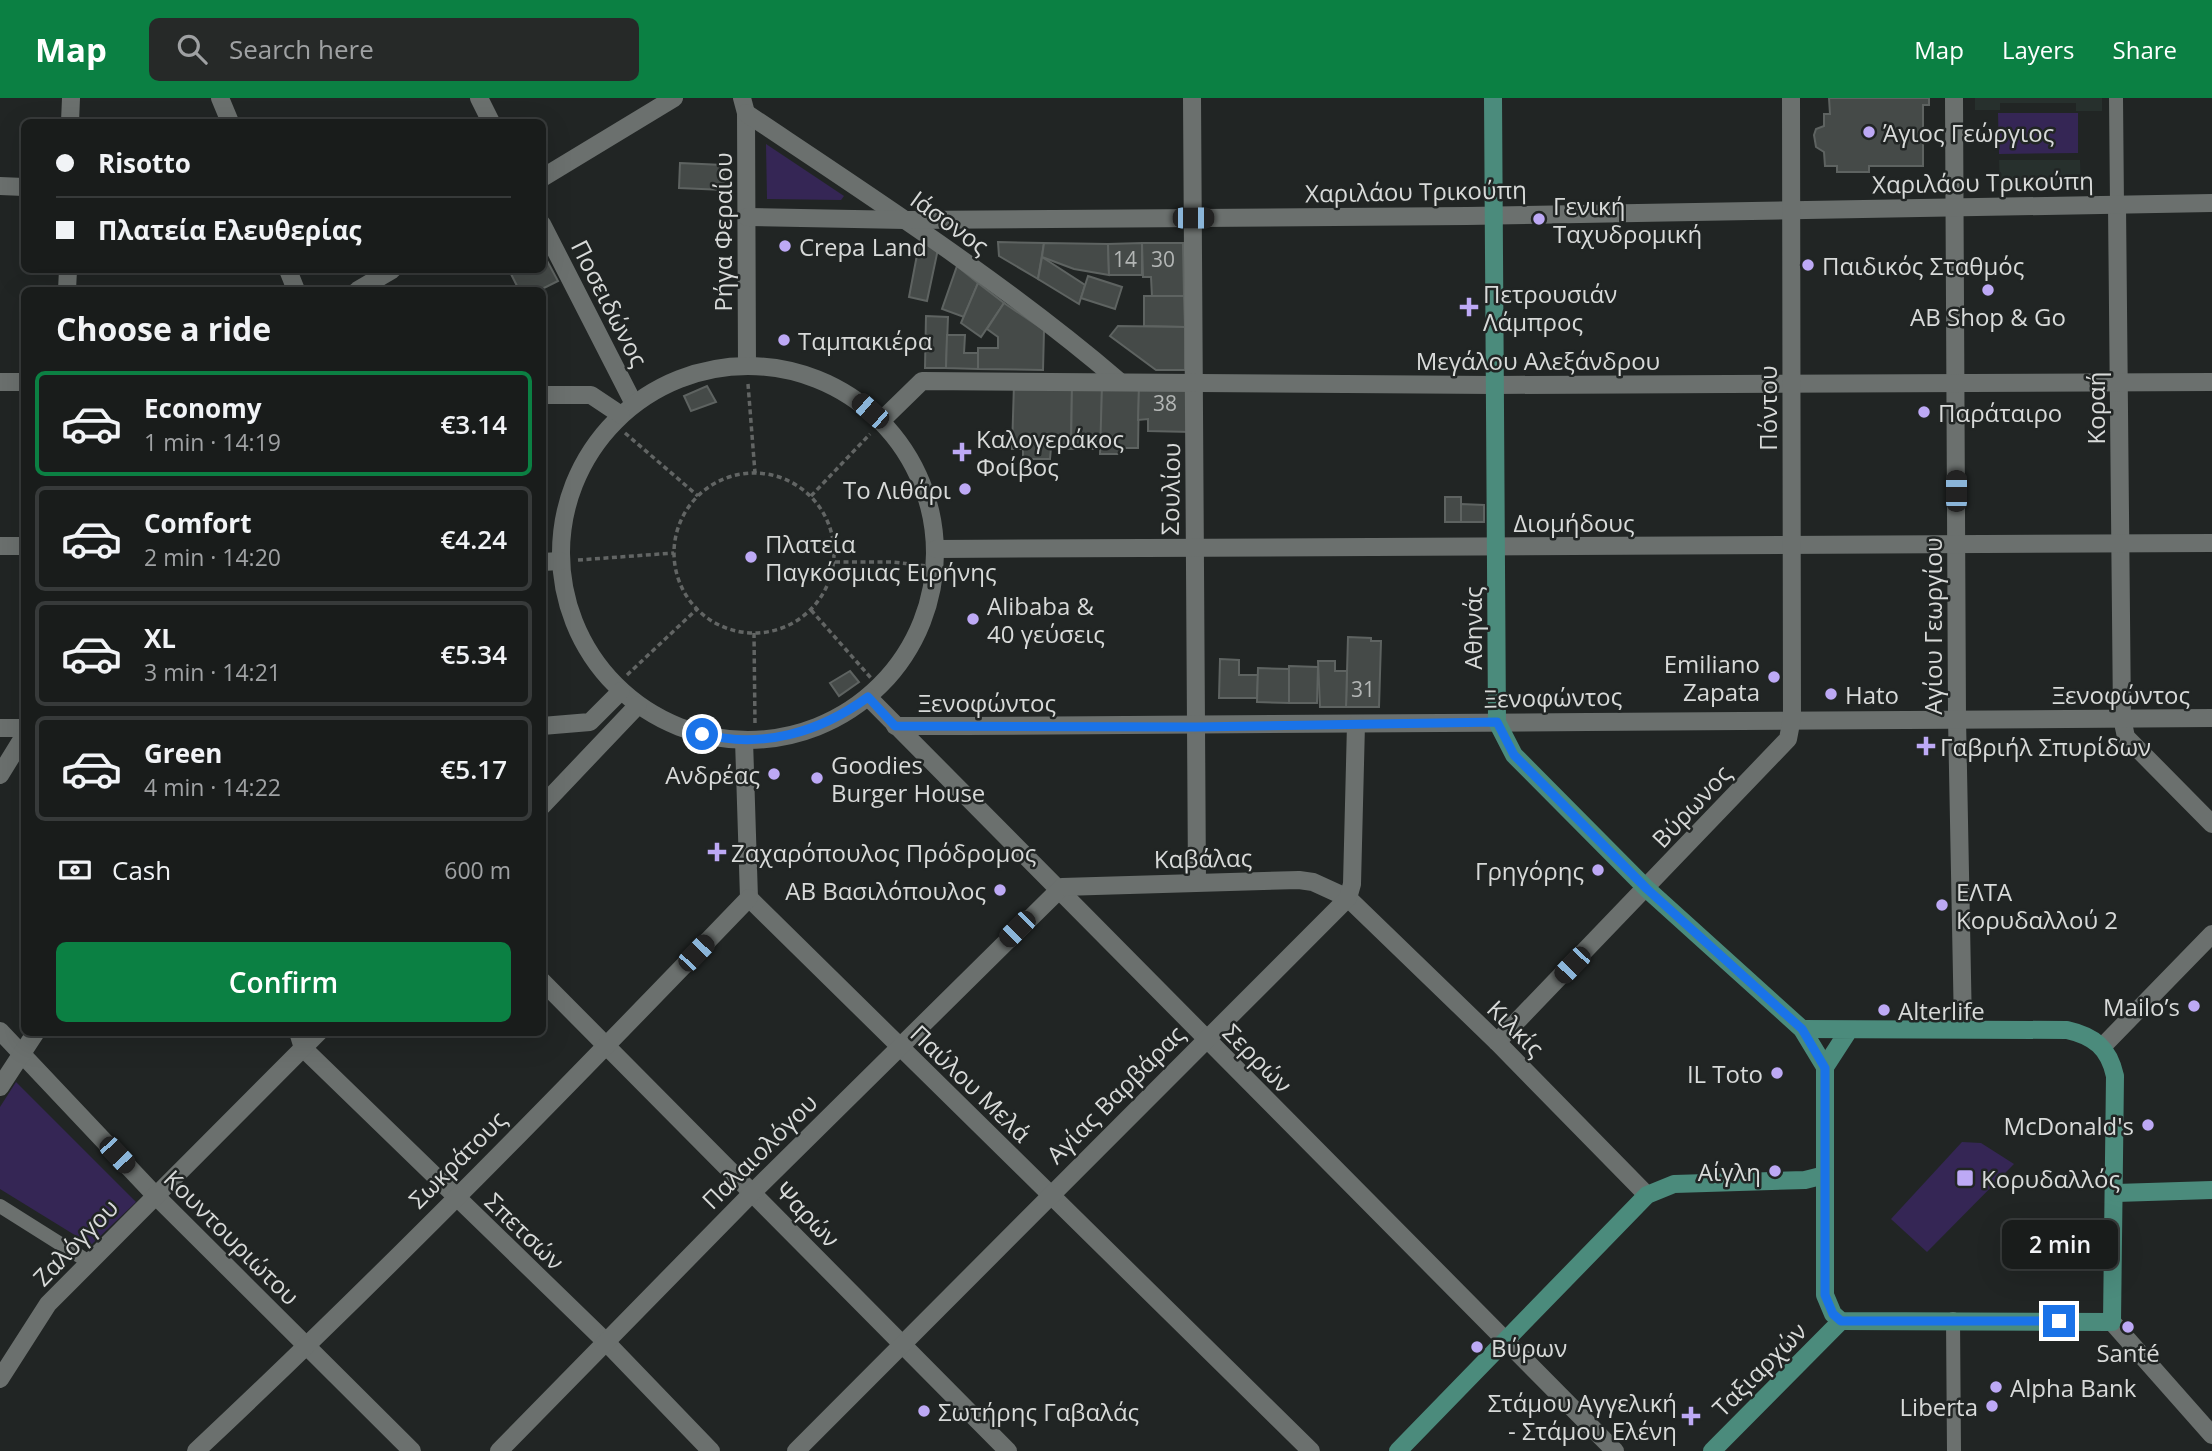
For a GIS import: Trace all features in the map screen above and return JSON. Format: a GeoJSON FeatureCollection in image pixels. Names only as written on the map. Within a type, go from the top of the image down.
{"type":"FeatureCollection","features":[{"type":"Feature","properties":{"kind":"main road","name":"Αθηνάς"},"geometry":{"type":"LineString","coordinates":[[1493,98],[1497,722],[1514,755],[1647,889],[1802,1029],[1825,1068]]}},
{"type":"Feature","properties":{"kind":"main road"},"geometry":{"type":"LineString","coordinates":[[1802,1029],[2067,1030],[2086,1034],[2103,1046],[2112,1061],[2115,1076],[2116,1193],[2112,1322],[1953,1319],[1841,1321],[1833,1314],[1825,1295],[1825,1068],[1849,1030]]}},
{"type":"Feature","properties":{"kind":"main road"},"geometry":{"type":"LineString","coordinates":[[1398,1451],[1647,1195],[1674,1184],[1805,1180],[1825,1175]]}},
{"type":"Feature","properties":{"kind":"main road"},"geometry":{"type":"LineString","coordinates":[[2116,1193],[2212,1190]]}},
{"type":"Feature","properties":{"kind":"main road","name":"Ταξιαρχών"},"geometry":{"type":"LineString","coordinates":[[1712,1451],[1841,1321]]}},
{"type":"Feature","properties":{"kind":"street"},"geometry":{"type":"LineString","coordinates":[[70,119],[71,98]]}},
{"type":"Feature","properties":{"kind":"street"},"geometry":{"type":"LineString","coordinates":[[220,98],[229,119]]}},
{"type":"Feature","properties":{"kind":"street"},"geometry":{"type":"LineString","coordinates":[[479,98],[490,119]]}},
{"type":"Feature","properties":{"kind":"street"},"geometry":{"type":"LineString","coordinates":[[546,176],[674,98]]}},
{"type":"Feature","properties":{"kind":"street","name":"Σουλίου"},"geometry":{"type":"LineString","coordinates":[[1192,98],[1196,382],[1194,548],[1197,882]]}},
{"type":"Feature","properties":{"kind":"street","name":"Πόντου"},"geometry":{"type":"LineString","coordinates":[[1791,98],[1793,718]]}},
{"type":"Feature","properties":{"kind":"street","name":"Αγίου Γεωργίου"},"geometry":{"type":"LineString","coordinates":[[1954,98],[1957,718],[1963,1028]]}},
{"type":"Feature","properties":{"kind":"street","name":"Κοραή"},"geometry":{"type":"LineString","coordinates":[[2116,98],[2122,718]]}},
{"type":"Feature","properties":{"kind":"street","name":"Ρήγα Φεραίου"},"geometry":{"type":"LineString","coordinates":[[744,105],[747,366]]}},
{"type":"Feature","properties":{"kind":"street","name":"Ιάσονος"},"geometry":{"type":"LineString","coordinates":[[744,105],[1073,341],[1119,381]]}},
{"type":"Feature","properties":{"kind":"street"},"geometry":{"type":"LineString","coordinates":[[0,186],[21,187]]}},
{"type":"Feature","properties":{"kind":"street","name":"Χαριλάου Τρικούπη"},"geometry":{"type":"LineString","coordinates":[[747,217],[906,220],[1193,218],[2212,203]]}},
{"type":"Feature","properties":{"kind":"street","name":"Ποσειδώνος"},"geometry":{"type":"LineString","coordinates":[[546,233],[623,414]]}},
{"type":"Feature","properties":{"kind":"street"},"geometry":{"type":"LineString","coordinates":[[363,287],[387,273]]}},
{"type":"Feature","properties":{"kind":"street"},"geometry":{"type":"LineString","coordinates":[[747,366],[806,375],[859,402],[881,421],[910,459],[926,493],[936,549],[935,567],[923,620],[897,667],[873,692],[848,712],[815,728],[779,738],[750,740],[689,731],[638,705],[619,689],[593,659],[576,629],[551,561],[568,500],[594,446],[623,414],[669,383],[707,370],[747,366]]}},
{"type":"Feature","properties":{"kind":"street","name":"Μεγάλου Αλεξάνδρου"},"geometry":{"type":"LineString","coordinates":[[881,421],[922,381],[1495,385],[2212,382]]}},
{"type":"Feature","properties":{"kind":"street"},"geometry":{"type":"LineString","coordinates":[[0,382],[21,382]]}},
{"type":"Feature","properties":{"kind":"street"},"geometry":{"type":"LineString","coordinates":[[546,395],[591,395],[623,414]]}},
{"type":"Feature","properties":{"kind":"street","name":"Διομήδους"},"geometry":{"type":"LineString","coordinates":[[936,549],[2212,543]]}},
{"type":"Feature","properties":{"kind":"street"},"geometry":{"type":"LineString","coordinates":[[0,546],[21,546]]}},
{"type":"Feature","properties":{"kind":"street"},"geometry":{"type":"LineString","coordinates":[[546,726],[590,722],[619,689]]}},
{"type":"Feature","properties":{"kind":"street","name":"Σερρών"},"geometry":{"type":"LineString","coordinates":[[873,692],[895,726],[1615,1451]]}},
{"type":"Feature","properties":{"kind":"street"},"geometry":{"type":"LineString","coordinates":[[546,802],[638,705]]}},
{"type":"Feature","properties":{"kind":"street","name":"Ξενοφώντος"},"geometry":{"type":"LineString","coordinates":[[895,726],[1196,727],[1793,718],[2212,718]]}},
{"type":"Feature","properties":{"kind":"street","name":"Βύρωνος"},"geometry":{"type":"LineString","coordinates":[[1497,1042],[1647,889],[1788,739],[1793,718]]}},
{"type":"Feature","properties":{"kind":"street"},"geometry":{"type":"LineString","coordinates":[[2122,718],[2126,737],[2212,824]]}},
{"type":"Feature","properties":{"kind":"street"},"geometry":{"type":"LineString","coordinates":[[590,722],[606,738]]}},
{"type":"Feature","properties":{"kind":"street"},"geometry":{"type":"LineString","coordinates":[[1348,898],[1352,884],[1356,724]]}},
{"type":"Feature","properties":{"kind":"street"},"geometry":{"type":"LineString","coordinates":[[0,728],[21,728]]}},
{"type":"Feature","properties":{"kind":"street"},"geometry":{"type":"LineString","coordinates":[[748,898],[750,740]]}},
{"type":"Feature","properties":{"kind":"street"},"geometry":{"type":"LineString","coordinates":[[0,775],[21,741]]}},
{"type":"Feature","properties":{"kind":"street","name":"Καβάλας"},"geometry":{"type":"LineString","coordinates":[[1056,889],[1299,880],[1348,898]]}},
{"type":"Feature","properties":{"kind":"street","name":"Παλαιολόγου"},"geometry":{"type":"LineString","coordinates":[[499,1451],[605,1341],[1056,889]]}},
{"type":"Feature","properties":{"kind":"street","name":"Σωκράτους"},"geometry":{"type":"LineString","coordinates":[[196,1451],[307,1347],[454,1196],[608,1044],[748,898]]}},
{"type":"Feature","properties":{"kind":"street","name":"Παύλου Μελά"},"geometry":{"type":"LineString","coordinates":[[748,898],[1311,1451]]}},
{"type":"Feature","properties":{"kind":"street","name":"Αγίας Βαρβάρας"},"geometry":{"type":"LineString","coordinates":[[796,1451],[1204,1039],[1348,898]]}},
{"type":"Feature","properties":{"kind":"street","name":"Κιλκίς"},"geometry":{"type":"LineString","coordinates":[[1348,898],[1497,1042],[1647,1195]]}},
{"type":"Feature","properties":{"kind":"street"},"geometry":{"type":"LineString","coordinates":[[2103,1046],[2209,942]]}},
{"type":"Feature","properties":{"kind":"street","name":"Ψαρών"},"geometry":{"type":"LineString","coordinates":[[546,985],[608,1044],[1008,1451]]}},
{"type":"Feature","properties":{"kind":"street","name":"Κουντουριώτου"},"geometry":{"type":"LineString","coordinates":[[0,1031],[155,1195],[412,1451]]}},
{"type":"Feature","properties":{"kind":"street"},"geometry":{"type":"LineString","coordinates":[[0,1087],[33,1036]]}},
{"type":"Feature","properties":{"kind":"street","name":"Ζαλόγγου"},"geometry":{"type":"LineString","coordinates":[[0,1378],[48,1304],[301,1040]]}},
{"type":"Feature","properties":{"kind":"street","name":"Σπετσών"},"geometry":{"type":"LineString","coordinates":[[301,1040],[454,1196],[605,1341],[711,1451]]}},
{"type":"Feature","properties":{"kind":"street"},"geometry":{"type":"LineString","coordinates":[[0,1206],[89,1262]]}},
{"type":"Feature","properties":{"kind":"street"},"geometry":{"type":"LineString","coordinates":[[1953,1319],[1954,1451]]}},
{"type":"Feature","properties":{"kind":"street"},"geometry":{"type":"LineString","coordinates":[[2112,1322],[2212,1435]]}},
{"type":"Feature","properties":{"kind":"path"},"geometry":{"type":"LineString","coordinates":[[747,366],[755,472]]}},
{"type":"Feature","properties":{"kind":"path"},"geometry":{"type":"LineString","coordinates":[[623,414],[698,496]]}},
{"type":"Feature","properties":{"kind":"path"},"geometry":{"type":"LineString","coordinates":[[811,496],[881,421]]}},
{"type":"Feature","properties":{"kind":"path"},"geometry":{"type":"LineString","coordinates":[[755,472],[785,479],[811,496],[824,513],[832,532],[835,562],[824,593],[811,610],[775,631],[754,633],[723,626],[697,609],[684,593],[677,574],[674,553],[676,532],[684,512],[698,496],[715,483],[734,475],[755,472]]}},
{"type":"Feature","properties":{"kind":"path"},"geometry":{"type":"LineString","coordinates":[[551,561],[674,553]]}},
{"type":"Feature","properties":{"kind":"path"},"geometry":{"type":"LineString","coordinates":[[835,562],[893,562],[935,567]]}},
{"type":"Feature","properties":{"kind":"path"},"geometry":{"type":"LineString","coordinates":[[619,689],[697,609]]}},
{"type":"Feature","properties":{"kind":"path"},"geometry":{"type":"LineString","coordinates":[[811,610],[873,692]]}},
{"type":"Feature","properties":{"kind":"path"},"geometry":{"type":"LineString","coordinates":[[750,740],[754,633]]}},
{"type":"Feature","properties":{"kind":"shaded area"},"geometry":{"type":"Polygon","coordinates":[[[1975,98],[2102,98],[2102,111],[2076,111],[2076,103],[2000,103],[2000,110],[1975,110],[1975,98]]]}},
{"type":"Feature","properties":{"kind":"shaded area"},"geometry":{"type":"Polygon","coordinates":[[[1998,113],[2078,113],[2078,153],[1999,154],[1998,113]]]}},
{"type":"Feature","properties":{"kind":"shaded area"},"geometry":{"type":"Polygon","coordinates":[[[766,144],[844,196],[841,200],[767,199],[766,144]]]}},
{"type":"Feature","properties":{"kind":"shaded area"},"geometry":{"type":"Polygon","coordinates":[[[1999,160],[2080,160],[2081,190],[2000,191],[1999,160]]]}},
{"type":"Feature","properties":{"kind":"shaded area"},"geometry":{"type":"Polygon","coordinates":[[[16,1082],[136,1202],[91,1245],[0,1189],[0,1107],[16,1082]]]}},
{"type":"Feature","properties":{"kind":"shaded area"},"geometry":{"type":"Polygon","coordinates":[[[1962,1142],[1981,1143],[2014,1164],[1927,1252],[1891,1219],[1962,1142]]]}},
{"type":"Feature","properties":{"kind":"building","name":"Άγιος Γεώργιος"},"geometry":{"type":"Polygon","coordinates":[[[1829,98],[1929,98],[1929,105],[1923,105],[1923,166],[1869,166],[1869,172],[1837,172],[1837,166],[1825,166],[1824,152],[1816,147],[1814,135],[1816,129],[1824,126],[1824,114],[1830,114],[1829,98]]]}},
{"type":"Feature","properties":{"kind":"building"},"geometry":{"type":"Polygon","coordinates":[[[680,163],[723,165],[724,190],[679,188],[680,163]]]}},
{"type":"Feature","properties":{"kind":"building"},"geometry":{"type":"Polygon","coordinates":[[[920,239],[938,249],[927,301],[909,297],[920,239]]]}},
{"type":"Feature","properties":{"kind":"building"},"geometry":{"type":"Polygon","coordinates":[[[998,242],[1044,243],[1038,279],[999,256],[998,242]]]}},
{"type":"Feature","properties":{"kind":"building"},"geometry":{"type":"Polygon","coordinates":[[[1044,243],[1108,244],[1109,275],[1074,269],[1042,257],[1044,243]]]}},
{"type":"Feature","properties":{"kind":"building"},"geometry":{"type":"Polygon","coordinates":[[[1142,243],[1183,243],[1184,296],[1152,297],[1151,277],[1143,277],[1142,243]]]}},
{"type":"Feature","properties":{"kind":"building"},"geometry":{"type":"Polygon","coordinates":[[[1142,243],[1142,275],[1109,275],[1108,244],[1142,243]]]}},
{"type":"Feature","properties":{"kind":"building"},"geometry":{"type":"Polygon","coordinates":[[[1042,257],[1085,285],[1079,304],[1038,279],[1042,257]]]}},
{"type":"Feature","properties":{"kind":"building"},"geometry":{"type":"Polygon","coordinates":[[[546,259],[558,281],[546,287],[518,287],[511,274],[546,273],[546,259]]]}},
{"type":"Feature","properties":{"kind":"building"},"geometry":{"type":"Polygon","coordinates":[[[957,266],[978,283],[964,317],[942,309],[957,266]]]}},
{"type":"Feature","properties":{"kind":"building"},"geometry":{"type":"Polygon","coordinates":[[[1088,276],[1122,287],[1115,309],[1081,298],[1088,276]]]}},
{"type":"Feature","properties":{"kind":"building"},"geometry":{"type":"Polygon","coordinates":[[[978,283],[1004,303],[981,337],[961,323],[978,283]]]}},
{"type":"Feature","properties":{"kind":"building"},"geometry":{"type":"Polygon","coordinates":[[[1144,296],[1184,296],[1185,327],[1144,326],[1144,296]]]}},
{"type":"Feature","properties":{"kind":"building"},"geometry":{"type":"Polygon","coordinates":[[[1004,303],[1044,330],[1043,370],[978,369],[978,348],[998,348],[998,337],[987,329],[1004,303]]]}},
{"type":"Feature","properties":{"kind":"building"},"geometry":{"type":"Polygon","coordinates":[[[926,316],[948,317],[946,368],[925,368],[926,316]]]}},
{"type":"Feature","properties":{"kind":"building"},"geometry":{"type":"Polygon","coordinates":[[[1118,326],[1185,327],[1185,370],[1156,370],[1110,336],[1118,326]]]}},
{"type":"Feature","properties":{"kind":"building"},"geometry":{"type":"Polygon","coordinates":[[[947,335],[965,335],[964,353],[978,353],[978,369],[946,368],[947,335]]]}},
{"type":"Feature","properties":{"kind":"building"},"geometry":{"type":"Polygon","coordinates":[[[1014,384],[1072,385],[1071,449],[1051,448],[1050,459],[1023,459],[1023,449],[1012,449],[1014,384]]]}},
{"type":"Feature","properties":{"kind":"building"},"geometry":{"type":"Polygon","coordinates":[[[1072,385],[1102,386],[1101,449],[1071,449],[1072,385]]]}},
{"type":"Feature","properties":{"kind":"building"},"geometry":{"type":"Polygon","coordinates":[[[707,386],[716,402],[691,411],[684,396],[707,386]]]}},
{"type":"Feature","properties":{"kind":"building"},"geometry":{"type":"Polygon","coordinates":[[[1102,386],[1139,386],[1138,448],[1121,448],[1121,454],[1100,454],[1102,386]]]}},
{"type":"Feature","properties":{"kind":"building"},"geometry":{"type":"Polygon","coordinates":[[[1139,386],[1192,387],[1191,432],[1148,431],[1148,419],[1138,420],[1139,386]]]}},
{"type":"Feature","properties":{"kind":"building"},"geometry":{"type":"Polygon","coordinates":[[[1445,497],[1461,497],[1461,522],[1445,522],[1445,497]]]}},
{"type":"Feature","properties":{"kind":"building"},"geometry":{"type":"Polygon","coordinates":[[[1461,504],[1484,505],[1484,522],[1461,522],[1461,504]]]}},
{"type":"Feature","properties":{"kind":"building"},"geometry":{"type":"Polygon","coordinates":[[[1348,637],[1381,641],[1379,707],[1346,707],[1348,637]]]}},
{"type":"Feature","properties":{"kind":"building"},"geometry":{"type":"Polygon","coordinates":[[[1220,659],[1239,660],[1239,675],[1258,675],[1257,698],[1219,698],[1220,659]]]}},
{"type":"Feature","properties":{"kind":"building"},"geometry":{"type":"Polygon","coordinates":[[[1318,661],[1335,661],[1335,671],[1347,671],[1346,707],[1320,707],[1318,661]]]}},
{"type":"Feature","properties":{"kind":"building"},"geometry":{"type":"Polygon","coordinates":[[[1289,666],[1318,667],[1317,703],[1289,703],[1289,666]]]}},
{"type":"Feature","properties":{"kind":"building"},"geometry":{"type":"Polygon","coordinates":[[[1258,668],[1289,669],[1289,703],[1257,702],[1258,668]]]}},
{"type":"Feature","properties":{"kind":"building"},"geometry":{"type":"Polygon","coordinates":[[[850,671],[859,682],[839,696],[830,683],[850,671]]]}},
{"type":"Feature","properties":{"kind":"place","name":"Άγιος Γεώργιος"},"geometry":{"type":"Point","coordinates":[1869,132]}},
{"type":"Feature","properties":{"kind":"place","name":"Γενική Ταχυδρομική"},"geometry":{"type":"Point","coordinates":[1539,219]}},
{"type":"Feature","properties":{"kind":"place","name":"Crepa Land"},"geometry":{"type":"Point","coordinates":[785,246]}},
{"type":"Feature","properties":{"kind":"place","name":"Παιδικός Σταθμός"},"geometry":{"type":"Point","coordinates":[1808,265]}},
{"type":"Feature","properties":{"kind":"place","name":"ΑΒ Shop & Go"},"geometry":{"type":"Point","coordinates":[1988,290]}},
{"type":"Feature","properties":{"kind":"place","name":"Πετρουσιάν Λάμπρος"},"geometry":{"type":"Point","coordinates":[1469,307]}},
{"type":"Feature","properties":{"kind":"place","name":"Ταμπακιέρα"},"geometry":{"type":"Point","coordinates":[784,340]}},
{"type":"Feature","properties":{"kind":"place","name":"Παράταιρο"},"geometry":{"type":"Point","coordinates":[1924,412]}},
{"type":"Feature","properties":{"kind":"place","name":"Καλογεράκος Φοίβος"},"geometry":{"type":"Point","coordinates":[962,452]}},
{"type":"Feature","properties":{"kind":"place","name":"Το Λιθάρι"},"geometry":{"type":"Point","coordinates":[965,489]}},
{"type":"Feature","properties":{"kind":"place","name":"Πλατεία Παγκόσμιας Ειρήνης"},"geometry":{"type":"Point","coordinates":[751,557]}},
{"type":"Feature","properties":{"kind":"place","name":"Alibaba & 40 γεύσεις"},"geometry":{"type":"Point","coordinates":[973,619]}},
{"type":"Feature","properties":{"kind":"place","name":"Emiliano Zapata"},"geometry":{"type":"Point","coordinates":[1774,677]}},
{"type":"Feature","properties":{"kind":"place","name":"Hato"},"geometry":{"type":"Point","coordinates":[1831,694]}},
{"type":"Feature","properties":{"kind":"place","name":"Γαβριήλ Σπυρίδων"},"geometry":{"type":"Point","coordinates":[1926,746]}},
{"type":"Feature","properties":{"kind":"place","name":"Ανδρέας"},"geometry":{"type":"Point","coordinates":[774,774]}},
{"type":"Feature","properties":{"kind":"place","name":"Goodies Burger House"},"geometry":{"type":"Point","coordinates":[817,778]}},
{"type":"Feature","properties":{"kind":"place","name":"Ζαχαρόπουλος Πρόδρομος"},"geometry":{"type":"Point","coordinates":[717,852]}},
{"type":"Feature","properties":{"kind":"place","name":"Γρηγόρης"},"geometry":{"type":"Point","coordinates":[1598,870]}},
{"type":"Feature","properties":{"kind":"place","name":"ΑΒ Βασιλόπουλος"},"geometry":{"type":"Point","coordinates":[1000,890]}},
{"type":"Feature","properties":{"kind":"place","name":"ΕΛΤΑ Κορυδαλλού 2"},"geometry":{"type":"Point","coordinates":[1942,905]}},
{"type":"Feature","properties":{"kind":"place","name":"Mailo’s"},"geometry":{"type":"Point","coordinates":[2194,1006]}},
{"type":"Feature","properties":{"kind":"place","name":"Alterlife"},"geometry":{"type":"Point","coordinates":[1884,1010]}},
{"type":"Feature","properties":{"kind":"place","name":"IL Toto"},"geometry":{"type":"Point","coordinates":[1777,1073]}},
{"type":"Feature","properties":{"kind":"place","name":"McDonald's"},"geometry":{"type":"Point","coordinates":[2148,1125]}},
{"type":"Feature","properties":{"kind":"place","name":"Αίγλη"},"geometry":{"type":"Point","coordinates":[1775,1171]}},
{"type":"Feature","properties":{"kind":"place","name":"Κορυδαλλός"},"geometry":{"type":"Point","coordinates":[1965,1178]}},
{"type":"Feature","properties":{"kind":"place","name":"Santé"},"geometry":{"type":"Point","coordinates":[2128,1327]}},
{"type":"Feature","properties":{"kind":"place","name":"Βύρων"},"geometry":{"type":"Point","coordinates":[1477,1347]}},
{"type":"Feature","properties":{"kind":"place","name":"Alpha Bank"},"geometry":{"type":"Point","coordinates":[1996,1387]}},
{"type":"Feature","properties":{"kind":"place","name":"Liberta"},"geometry":{"type":"Point","coordinates":[1992,1406]}},
{"type":"Feature","properties":{"kind":"place","name":"Σωτήρης Γαβαλάς"},"geometry":{"type":"Point","coordinates":[924,1411]}},
{"type":"Feature","properties":{"kind":"place","name":"Στάμου Αγγελική - Στάμου Ελένη"},"geometry":{"type":"Point","coordinates":[1691,1416]}},
{"type":"Feature","properties":{"kind":"route"},"geometry":{"type":"LineString","coordinates":[[702,734],[744,740],[779,738],[826,723],[848,712],[868,697],[895,726],[1196,727],[1497,722],[1514,755],[1647,889],[1802,1029],[1825,1068],[1825,1295],[1833,1314],[1841,1321],[2059,1321]]}}]}
